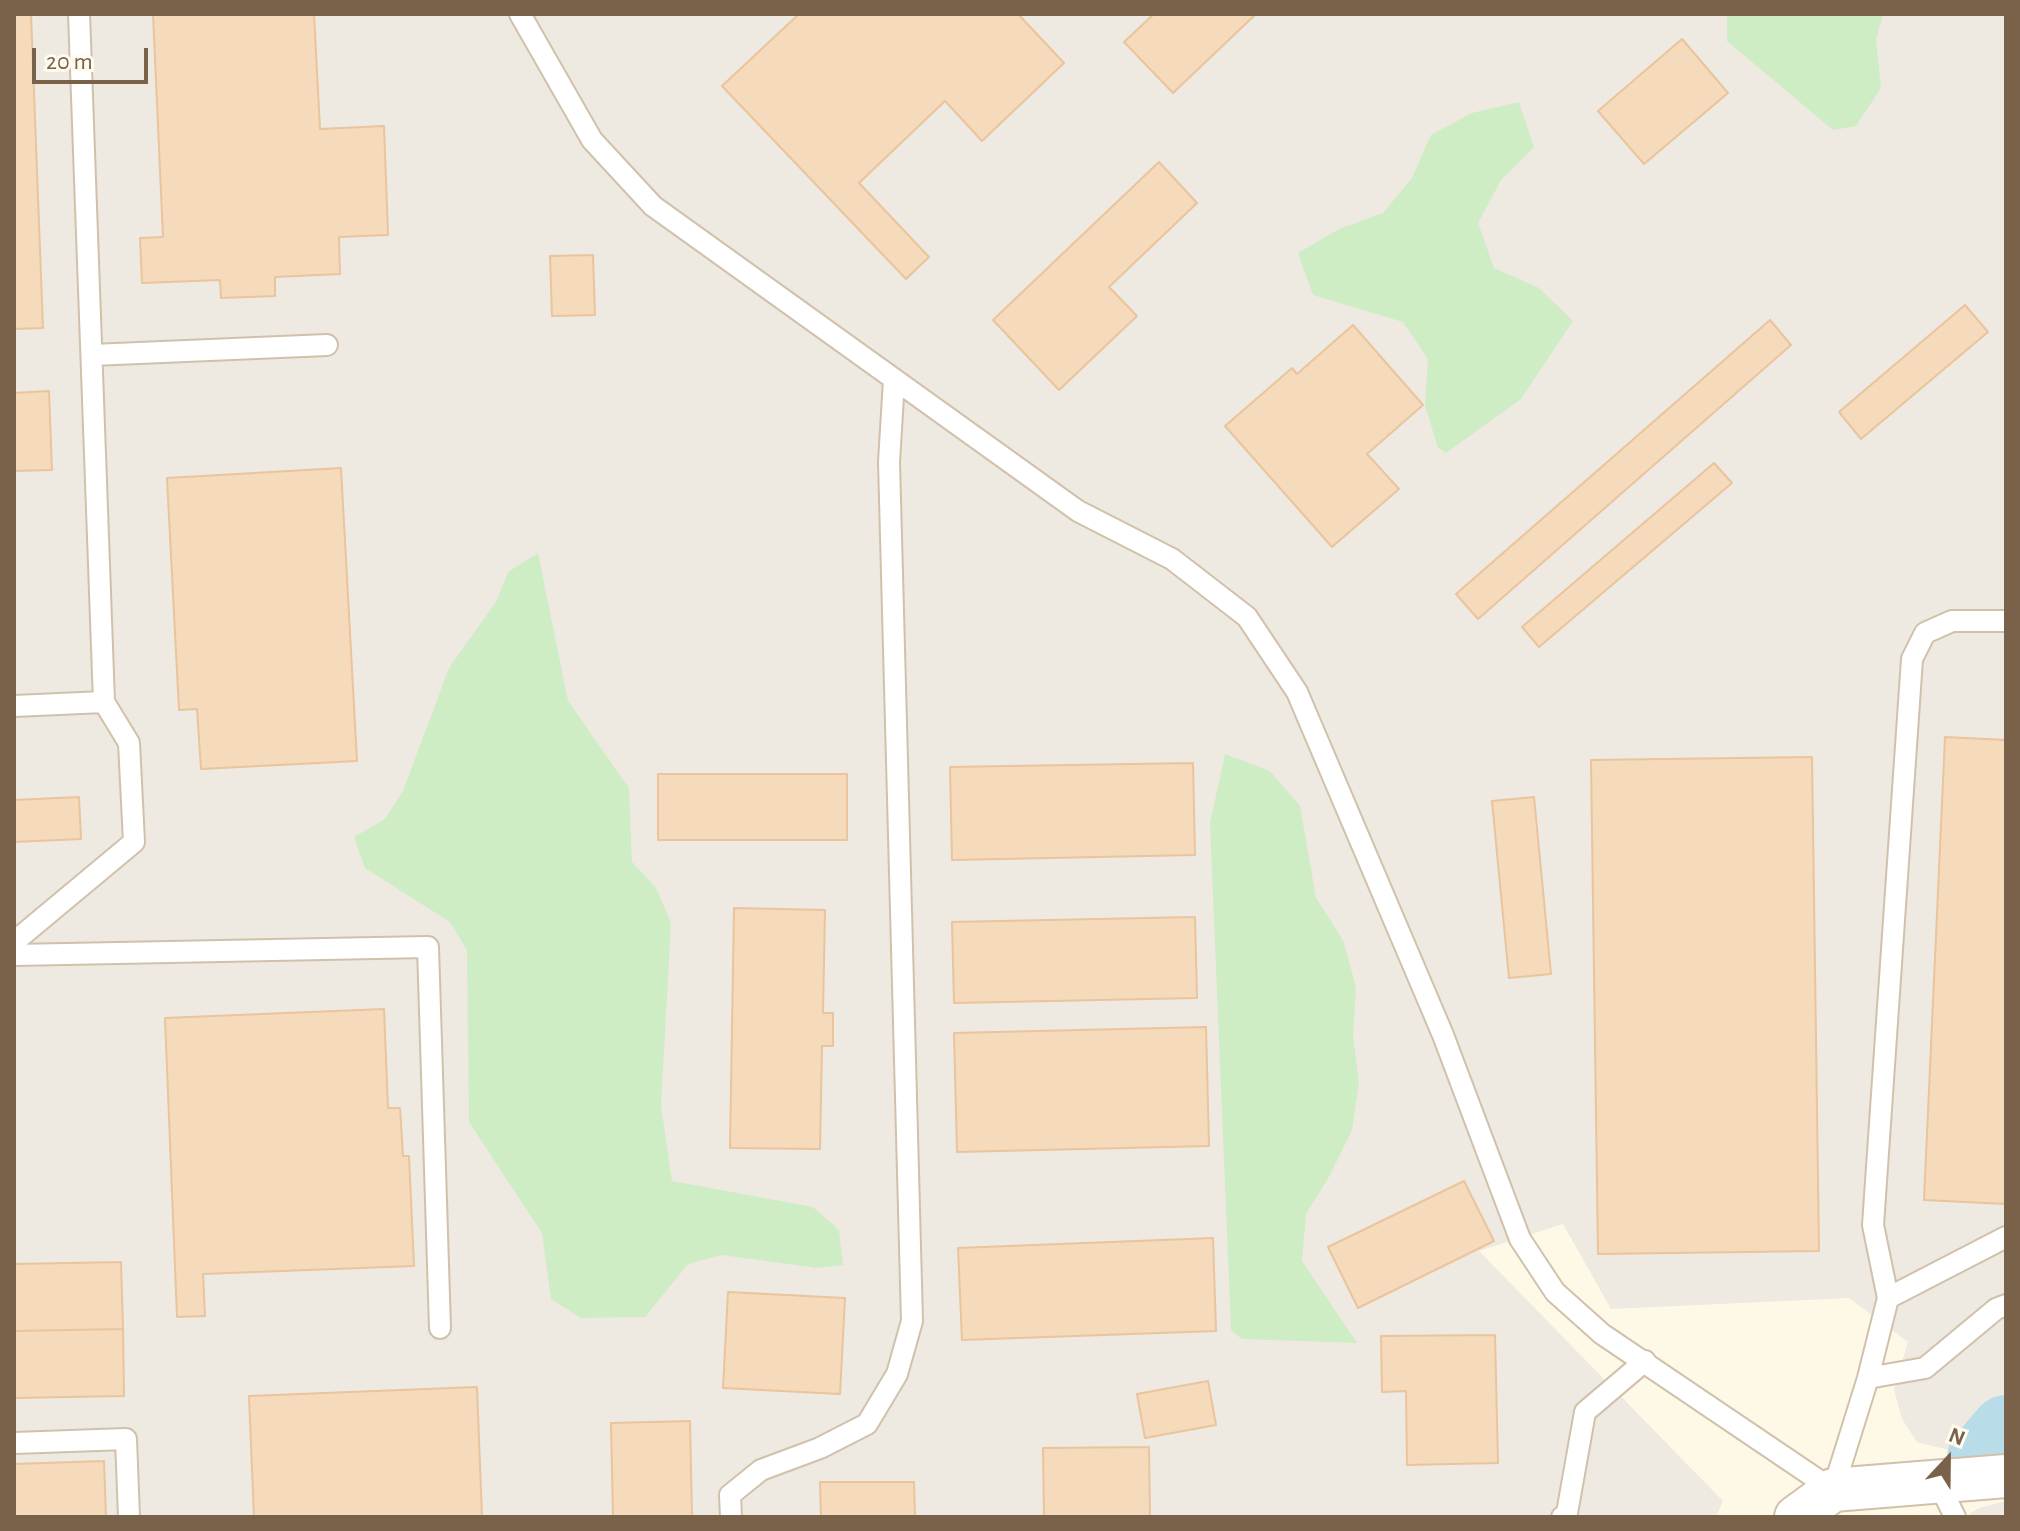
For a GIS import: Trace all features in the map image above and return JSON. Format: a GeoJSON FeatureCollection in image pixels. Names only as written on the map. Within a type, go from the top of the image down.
{"type":"FeatureCollection","features":[{"type":"Feature","properties":{"kind":"street"},"geometry":{"type":"LineString","coordinates":[[1796,1517],[1833,1490],[1947,1500],[2006,1476]]}},
{"type":"Feature","properties":{"kind":"lane"},"geometry":{"type":"LineString","coordinates":[[14,942],[134,842],[129,743],[104,702],[79,14]]}},
{"type":"Feature","properties":{"kind":"lane"},"geometry":{"type":"LineString","coordinates":[[520,14],[592,140],[653,206],[1078,511],[1172,559],[1247,617],[1297,692],[1443,1035],[1520,1239],[1555,1292],[1602,1334],[1833,1490],[1868,1378],[1888,1298],[1873,1225],[1912,659],[1925,633],[1952,621],[2006,621]]}},
{"type":"Feature","properties":{"kind":"lane"},"geometry":{"type":"LineString","coordinates":[[92,355],[327,345]]}},
{"type":"Feature","properties":{"kind":"lane"},"geometry":{"type":"LineString","coordinates":[[731,1517],[730,1495],[761,1470],[820,1448],[867,1424],[897,1374],[912,1321],[889,462],[894,380]]}},
{"type":"Feature","properties":{"kind":"lane"},"geometry":{"type":"LineString","coordinates":[[14,706],[104,702]]}},
{"type":"Feature","properties":{"kind":"lane"},"geometry":{"type":"LineString","coordinates":[[14,955],[428,947],[440,1328]]}},
{"type":"Feature","properties":{"kind":"lane"},"geometry":{"type":"LineString","coordinates":[[1888,1298],[2006,1237]]}},
{"type":"Feature","properties":{"kind":"lane"},"geometry":{"type":"LineString","coordinates":[[1868,1378],[1925,1368],[1996,1309],[2006,1305]]}},
{"type":"Feature","properties":{"kind":"lane"},"geometry":{"type":"LineString","coordinates":[[1562,1517],[1567,1513],[1585,1412],[1645,1361]]}},
{"type":"Feature","properties":{"kind":"lane"},"geometry":{"type":"LineString","coordinates":[[14,1443],[126,1439],[129,1517]]}},
{"type":"Feature","properties":{"kind":"shaded area"},"geometry":{"type":"Polygon","coordinates":[[[14,14],[2006,14],[2006,1430],[1982,1458],[1917,1442],[1902,1419],[1894,1390],[1908,1342],[1849,1298],[1611,1309],[1563,1224],[1479,1251],[1723,1501],[1716,1517],[14,1517],[14,14]]]}},
{"type":"Feature","properties":{"kind":"shaded area"},"geometry":{"type":"Polygon","coordinates":[[[2006,1501],[2006,1517],[1965,1517],[1979,1508],[2006,1501]]]}},
{"type":"Feature","properties":{"kind":"green space"},"geometry":{"type":"Polygon","coordinates":[[[1727,14],[1883,14],[1876,40],[1881,88],[1856,126],[1833,130],[1727,41],[1727,14]]]}},
{"type":"Feature","properties":{"kind":"green space"},"geometry":{"type":"Polygon","coordinates":[[[1519,102],[1534,147],[1501,180],[1478,223],[1494,268],[1539,288],[1573,321],[1521,399],[1446,453],[1438,448],[1425,405],[1428,359],[1403,322],[1313,295],[1298,253],[1339,229],[1383,213],[1412,178],[1431,135],[1472,113],[1519,102]]]}},
{"type":"Feature","properties":{"kind":"green space"},"geometry":{"type":"Polygon","coordinates":[[[538,553],[568,701],[629,788],[632,862],[656,888],[671,923],[661,1105],[672,1181],[813,1207],[839,1230],[843,1265],[817,1268],[722,1255],[688,1264],[645,1317],[581,1318],[551,1299],[542,1233],[469,1122],[467,950],[450,922],[365,868],[354,837],[385,819],[403,791],[449,668],[496,602],[508,572],[538,553]]]}},
{"type":"Feature","properties":{"kind":"green space"},"geometry":{"type":"Polygon","coordinates":[[[1225,754],[1270,771],[1300,806],[1316,898],[1343,940],[1356,987],[1353,1035],[1359,1083],[1352,1130],[1306,1214],[1302,1261],[1357,1343],[1242,1339],[1231,1330],[1210,823],[1225,754]]]}},
{"type":"Feature","properties":{"kind":"green space"},"geometry":{"type":"Polygon","coordinates":[[[2006,1398],[2006,1445],[1982,1458],[2006,1398]]]}},
{"type":"Feature","properties":{"kind":"building"},"geometry":{"type":"Polygon","coordinates":[[[14,14],[31,14],[43,328],[14,329],[14,14]]]}},
{"type":"Feature","properties":{"kind":"building"},"geometry":{"type":"Polygon","coordinates":[[[153,14],[314,14],[320,129],[384,126],[388,235],[339,237],[340,274],[275,277],[275,296],[221,298],[220,280],[142,283],[140,238],[163,237],[153,14]]]}},
{"type":"Feature","properties":{"kind":"building"},"geometry":{"type":"Polygon","coordinates":[[[799,14],[1018,14],[1064,63],[982,141],[945,101],[859,183],[929,257],[906,279],[722,86],[799,14]]]}},
{"type":"Feature","properties":{"kind":"building"},"geometry":{"type":"Polygon","coordinates":[[[1154,14],[1256,14],[1173,93],[1124,42],[1154,14]]]}},
{"type":"Feature","properties":{"kind":"building"},"geometry":{"type":"Polygon","coordinates":[[[1682,39],[1728,93],[1644,164],[1598,111],[1682,39]]]}},
{"type":"Feature","properties":{"kind":"building"},"geometry":{"type":"Polygon","coordinates":[[[1159,162],[1197,203],[1109,287],[1137,316],[1059,390],[993,320],[1159,162]]]}},
{"type":"Feature","properties":{"kind":"building"},"geometry":{"type":"Polygon","coordinates":[[[593,255],[595,315],[552,316],[550,256],[593,255]]]}},
{"type":"Feature","properties":{"kind":"building"},"geometry":{"type":"Polygon","coordinates":[[[1965,305],[1988,332],[1861,439],[1839,412],[1965,305]]]}},
{"type":"Feature","properties":{"kind":"building"},"geometry":{"type":"Polygon","coordinates":[[[1770,320],[1791,345],[1478,619],[1456,594],[1770,320]]]}},
{"type":"Feature","properties":{"kind":"building"},"geometry":{"type":"Polygon","coordinates":[[[1353,325],[1423,405],[1367,454],[1399,489],[1332,547],[1225,426],[1292,368],[1297,374],[1353,325]]]}},
{"type":"Feature","properties":{"kind":"building"},"geometry":{"type":"Polygon","coordinates":[[[49,391],[52,470],[14,471],[14,393],[49,391]]]}},
{"type":"Feature","properties":{"kind":"building"},"geometry":{"type":"Polygon","coordinates":[[[1714,463],[1732,483],[1539,647],[1522,627],[1714,463]]]}},
{"type":"Feature","properties":{"kind":"building"},"geometry":{"type":"Polygon","coordinates":[[[341,468],[357,761],[201,769],[197,709],[179,710],[167,478],[341,468]]]}},
{"type":"Feature","properties":{"kind":"building"},"geometry":{"type":"Polygon","coordinates":[[[1945,737],[2006,740],[2006,1204],[1924,1200],[1945,737]]]}},
{"type":"Feature","properties":{"kind":"building"},"geometry":{"type":"Polygon","coordinates":[[[1812,757],[1819,1251],[1598,1254],[1591,760],[1812,757]]]}},
{"type":"Feature","properties":{"kind":"building"},"geometry":{"type":"Polygon","coordinates":[[[1193,763],[1195,855],[952,860],[950,767],[1193,763]]]}},
{"type":"Feature","properties":{"kind":"building"},"geometry":{"type":"Polygon","coordinates":[[[658,774],[847,774],[847,840],[658,840],[658,774]]]}},
{"type":"Feature","properties":{"kind":"building"},"geometry":{"type":"Polygon","coordinates":[[[79,797],[81,839],[14,842],[14,800],[79,797]]]}},
{"type":"Feature","properties":{"kind":"building"},"geometry":{"type":"Polygon","coordinates":[[[1534,797],[1551,974],[1509,978],[1492,801],[1534,797]]]}},
{"type":"Feature","properties":{"kind":"building"},"geometry":{"type":"Polygon","coordinates":[[[734,908],[825,910],[823,1013],[833,1013],[833,1046],[822,1046],[820,1149],[730,1148],[734,908]]]}},
{"type":"Feature","properties":{"kind":"building"},"geometry":{"type":"Polygon","coordinates":[[[1195,917],[1197,998],[954,1003],[952,922],[1195,917]]]}},
{"type":"Feature","properties":{"kind":"building"},"geometry":{"type":"Polygon","coordinates":[[[384,1009],[388,1108],[400,1108],[403,1156],[409,1156],[414,1266],[203,1274],[205,1316],[177,1317],[165,1018],[384,1009]]]}},
{"type":"Feature","properties":{"kind":"building"},"geometry":{"type":"Polygon","coordinates":[[[1206,1027],[1209,1146],[957,1152],[954,1033],[1206,1027]]]}},
{"type":"Feature","properties":{"kind":"building"},"geometry":{"type":"Polygon","coordinates":[[[1464,1181],[1494,1241],[1358,1308],[1328,1247],[1464,1181]]]}},
{"type":"Feature","properties":{"kind":"building"},"geometry":{"type":"Polygon","coordinates":[[[1213,1238],[1216,1331],[962,1340],[958,1248],[1213,1238]]]}},
{"type":"Feature","properties":{"kind":"building"},"geometry":{"type":"Polygon","coordinates":[[[121,1262],[123,1329],[14,1331],[14,1264],[121,1262]]]}},
{"type":"Feature","properties":{"kind":"building"},"geometry":{"type":"Polygon","coordinates":[[[728,1292],[845,1298],[840,1394],[723,1388],[728,1292]]]}},
{"type":"Feature","properties":{"kind":"building"},"geometry":{"type":"Polygon","coordinates":[[[123,1329],[124,1396],[14,1398],[14,1331],[123,1329]]]}},
{"type":"Feature","properties":{"kind":"building"},"geometry":{"type":"Polygon","coordinates":[[[1495,1335],[1498,1463],[1407,1465],[1406,1391],[1382,1392],[1381,1336],[1495,1335]]]}},
{"type":"Feature","properties":{"kind":"building"},"geometry":{"type":"Polygon","coordinates":[[[1208,1381],[1216,1425],[1145,1438],[1137,1394],[1208,1381]]]}},
{"type":"Feature","properties":{"kind":"building"},"geometry":{"type":"Polygon","coordinates":[[[477,1387],[482,1517],[254,1517],[249,1396],[477,1387]]]}},
{"type":"Feature","properties":{"kind":"building"},"geometry":{"type":"Polygon","coordinates":[[[690,1421],[692,1517],[613,1517],[611,1423],[690,1421]]]}},
{"type":"Feature","properties":{"kind":"building"},"geometry":{"type":"Polygon","coordinates":[[[1149,1447],[1150,1517],[1044,1517],[1043,1448],[1149,1447]]]}},
{"type":"Feature","properties":{"kind":"building"},"geometry":{"type":"Polygon","coordinates":[[[104,1461],[106,1517],[14,1517],[14,1464],[104,1461]]]}},
{"type":"Feature","properties":{"kind":"building"},"geometry":{"type":"Polygon","coordinates":[[[820,1482],[914,1482],[915,1517],[821,1517],[820,1482]]]}},
{"type":"Feature","properties":{"kind":"waterway"},"geometry":{"type":"LineString","coordinates":[[1982,1458],[2006,1430]]}}]}
